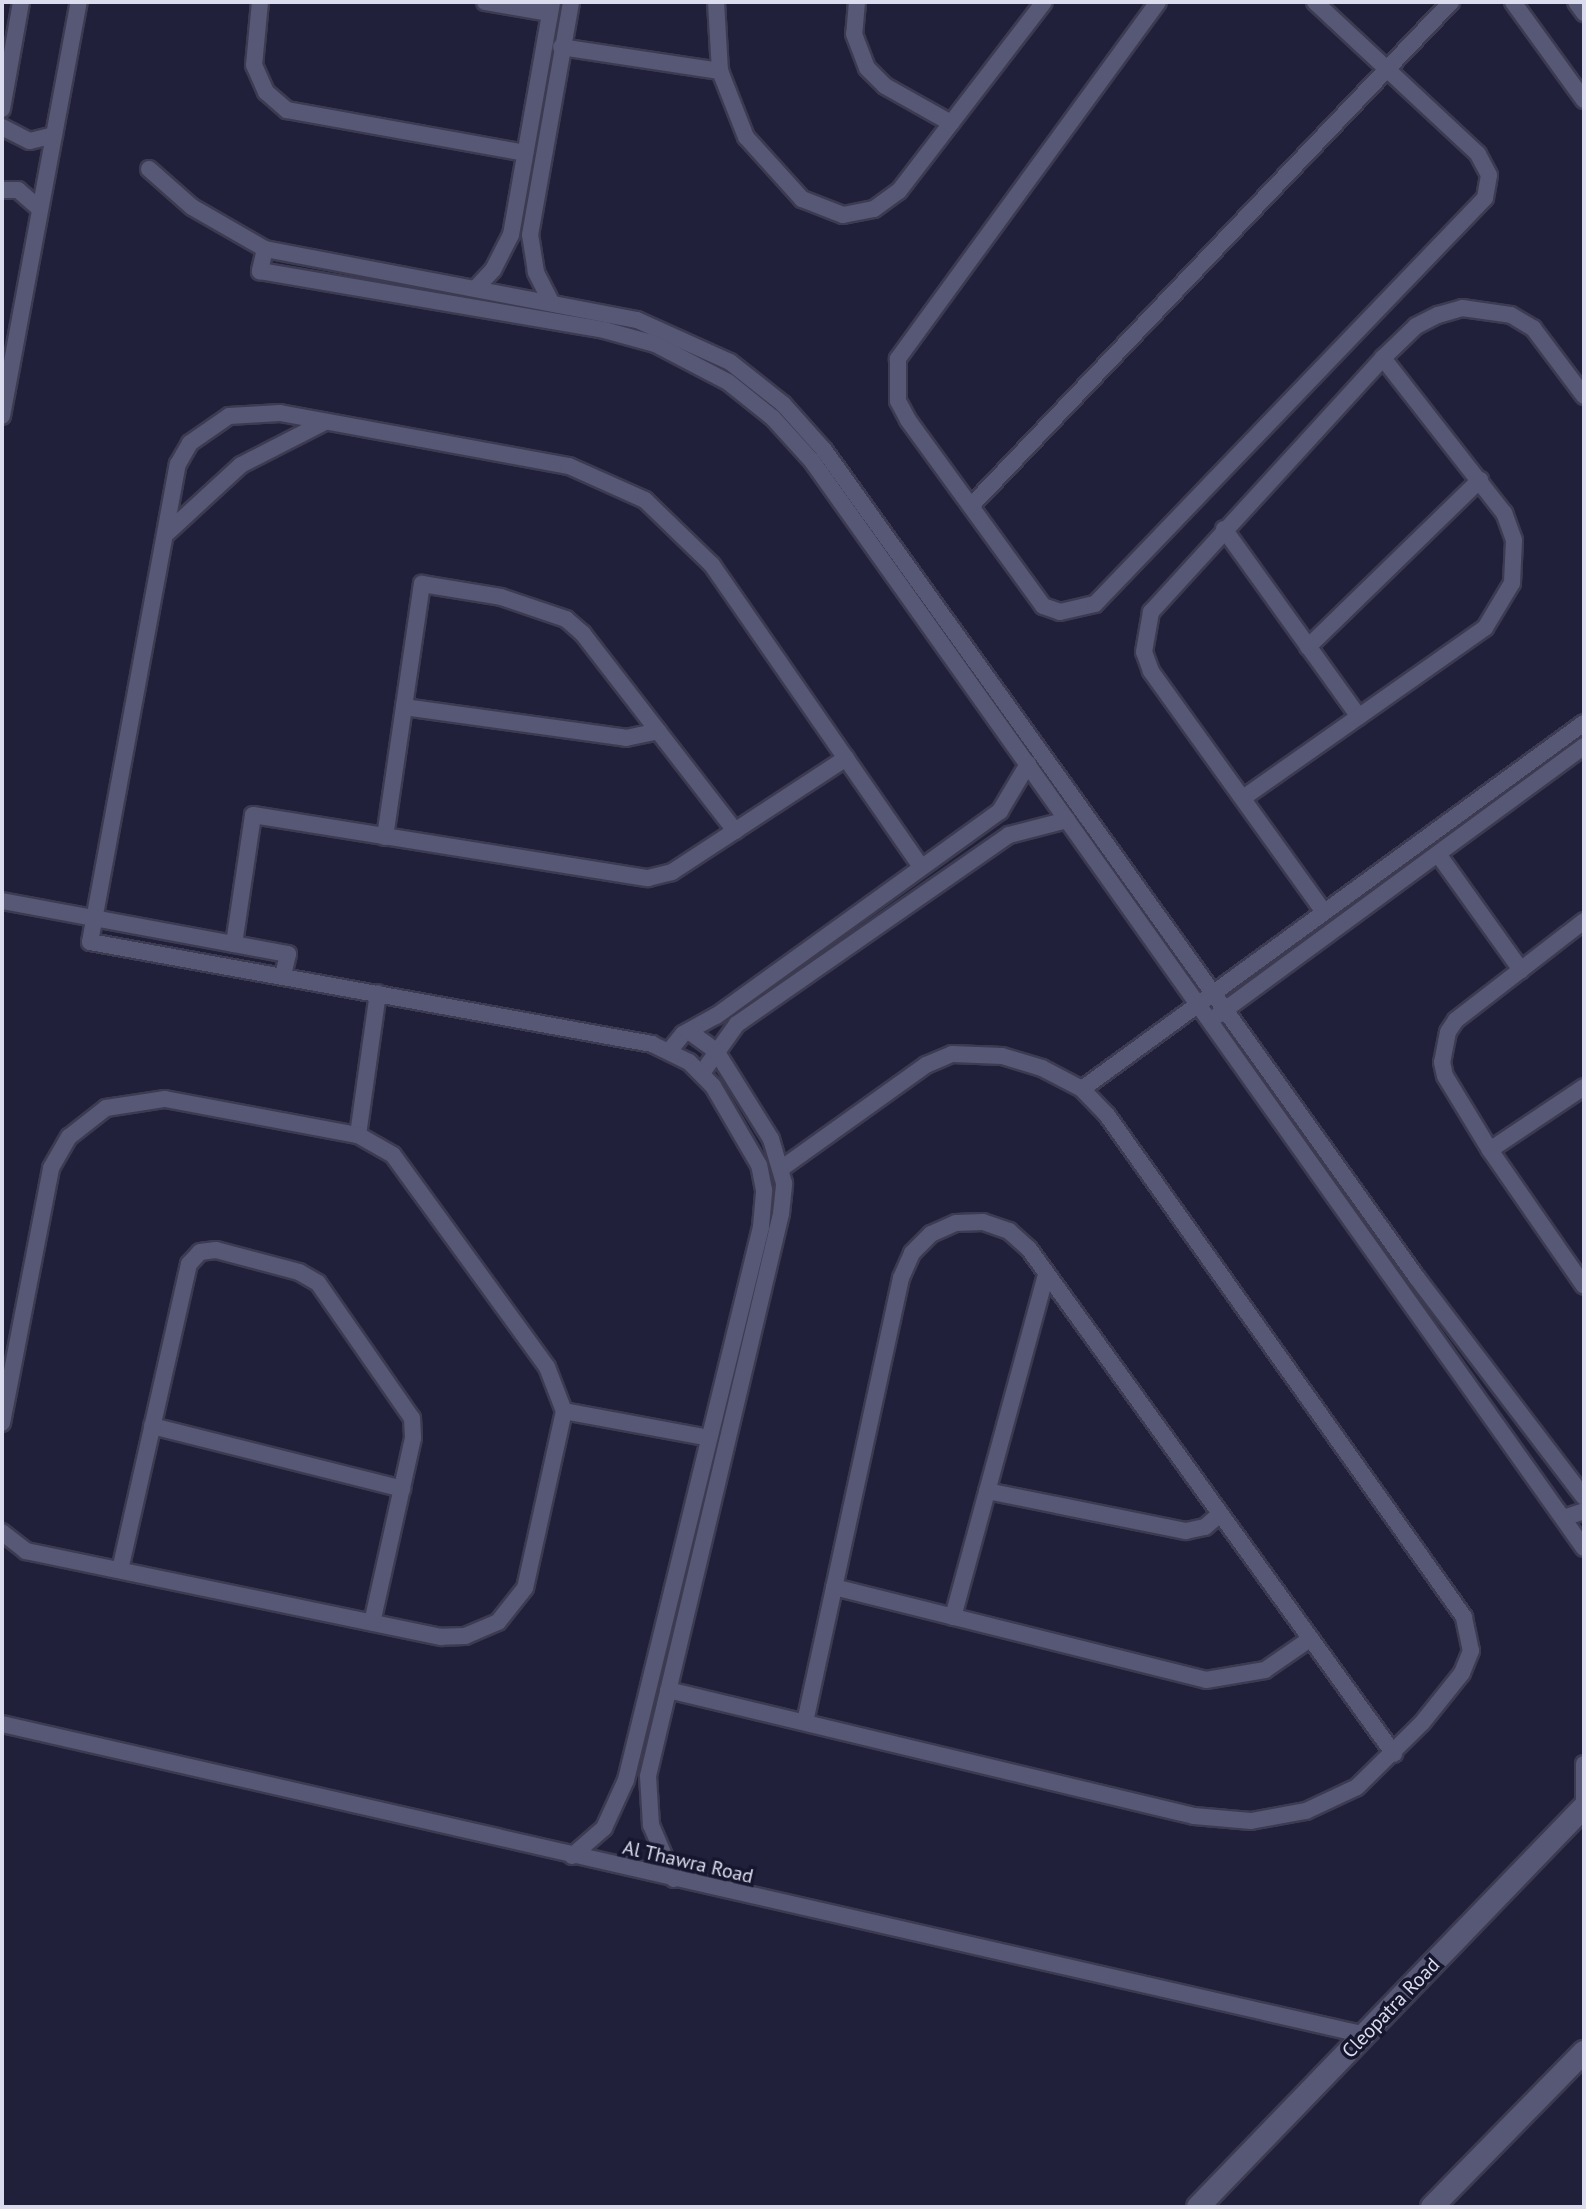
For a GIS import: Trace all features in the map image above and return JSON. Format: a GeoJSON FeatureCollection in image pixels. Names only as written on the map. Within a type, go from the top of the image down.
{"type":"FeatureCollection","features":[{"type":"Feature","properties":{"kind":"main road","name":"Cleopatra Road"},"geometry":{"type":"LineString","coordinates":[[1198,2207],[1584,1806]]}},
{"type":"Feature","properties":{"kind":"main road"},"geometry":{"type":"LineString","coordinates":[[1432,2207],[1584,2052]]}},
{"type":"Feature","properties":{"kind":"street"},"geometry":{"type":"LineString","coordinates":[[2,109],[21,2]]}},
{"type":"Feature","properties":{"kind":"street"},"geometry":{"type":"LineString","coordinates":[[2,416],[79,2]]}},
{"type":"Feature","properties":{"kind":"street"},"geometry":{"type":"LineString","coordinates":[[260,2],[254,65],[266,92],[287,110],[525,153]]}},
{"type":"Feature","properties":{"kind":"street"},"geometry":{"type":"LineString","coordinates":[[476,288],[506,247],[551,8],[485,2]]}},
{"type":"Feature","properties":{"kind":"street"},"geometry":{"type":"LineString","coordinates":[[551,302],[536,272],[530,235],[571,2]]}},
{"type":"Feature","properties":{"kind":"street"},"geometry":{"type":"LineString","coordinates":[[716,2],[720,71],[735,118],[758,155],[794,193],[830,212],[864,213],[892,198],[1044,2]]}},
{"type":"Feature","properties":{"kind":"street"},"geometry":{"type":"LineString","coordinates":[[857,2],[854,34],[867,68],[885,86],[951,123]]}},
{"type":"Feature","properties":{"kind":"street"},"geometry":{"type":"LineString","coordinates":[[1158,2],[898,359],[898,401],[1043,606],[1069,612],[1095,604],[1485,198],[1489,175],[1478,154],[1315,2]]}},
{"type":"Feature","properties":{"kind":"street"},"geometry":{"type":"LineString","coordinates":[[971,506],[1451,2]]}},
{"type":"Feature","properties":{"kind":"street"},"geometry":{"type":"LineString","coordinates":[[1513,2],[1584,100]]}},
{"type":"Feature","properties":{"kind":"street"},"geometry":{"type":"LineString","coordinates":[[1576,2],[1584,13]]}},
{"type":"Feature","properties":{"kind":"street"},"geometry":{"type":"LineString","coordinates":[[561,47],[720,71]]}},
{"type":"Feature","properties":{"kind":"street"},"geometry":{"type":"LineString","coordinates":[[2,127],[30,141],[54,135]]}},
{"type":"Feature","properties":{"kind":"street"},"geometry":{"type":"LineString","coordinates":[[149,169],[204,216],[265,249],[637,320],[685,338],[749,375],[791,413],[824,450],[1417,1278],[1584,1497]]}},
{"type":"Feature","properties":{"kind":"street"},"geometry":{"type":"LineString","coordinates":[[2,190],[18,190],[40,209]]}},
{"type":"Feature","properties":{"kind":"street"},"geometry":{"type":"LineString","coordinates":[[265,249],[260,271],[604,330],[655,344],[728,382],[773,418],[812,461],[1566,1517],[1584,1548]]}},
{"type":"Feature","properties":{"kind":"street"},"geometry":{"type":"LineString","coordinates":[[1324,912],[1151,671],[1144,652],[1151,612],[1383,358],[1416,326],[1438,315],[1487,309],[1533,328],[1584,396]]}},
{"type":"Feature","properties":{"kind":"street"},"geometry":{"type":"LineString","coordinates":[[1243,798],[1485,628],[1502,608],[1515,570],[1514,540],[1504,513],[1383,358]]}},
{"type":"Feature","properties":{"kind":"street"},"geometry":{"type":"LineString","coordinates":[[674,1879],[651,1825],[648,1776],[710,1515],[750,1311],[764,1190],[753,1154],[702,1073],[670,1050],[637,1039],[90,942],[178,464],[207,427],[252,411],[569,466],[645,500],[712,565],[921,867]]}},
{"type":"Feature","properties":{"kind":"street"},"geometry":{"type":"LineString","coordinates":[[165,536],[241,465],[327,422]]}},
{"type":"Feature","properties":{"kind":"street"},"geometry":{"type":"LineString","coordinates":[[1308,647],[1480,480]]}},
{"type":"Feature","properties":{"kind":"street"},"geometry":{"type":"LineString","coordinates":[[1224,529],[1359,717]]}},
{"type":"Feature","properties":{"kind":"street"},"geometry":{"type":"LineString","coordinates":[[385,837],[422,584],[501,597],[566,619],[583,634],[735,831]]}},
{"type":"Feature","properties":{"kind":"street"},"geometry":{"type":"LineString","coordinates":[[404,707],[626,738],[658,731]]}},
{"type":"Feature","properties":{"kind":"street"},"geometry":{"type":"LineString","coordinates":[[1082,1089],[1584,723]]}},
{"type":"Feature","properties":{"kind":"street"},"geometry":{"type":"LineString","coordinates":[[1210,1021],[1584,746]]}},
{"type":"Feature","properties":{"kind":"street"},"geometry":{"type":"LineString","coordinates":[[234,944],[253,815],[648,878],[672,872],[846,758]]}},
{"type":"Feature","properties":{"kind":"street"},"geometry":{"type":"LineString","coordinates":[[670,1050],[688,1031],[1000,811],[1028,764]]}},
{"type":"Feature","properties":{"kind":"street"},"geometry":{"type":"LineString","coordinates":[[702,1073],[737,1024],[1009,835],[1067,820]]}},
{"type":"Feature","properties":{"kind":"street"},"geometry":{"type":"LineString","coordinates":[[1438,854],[1521,970]]}},
{"type":"Feature","properties":{"kind":"street"},"geometry":{"type":"LineString","coordinates":[[2,901],[288,954],[283,976]]}},
{"type":"Feature","properties":{"kind":"street"},"geometry":{"type":"LineString","coordinates":[[1584,921],[1456,1020],[1443,1047],[1445,1076],[1490,1150],[1584,1286]]}},
{"type":"Feature","properties":{"kind":"street"},"geometry":{"type":"LineString","coordinates":[[358,1135],[378,993]]}},
{"type":"Feature","properties":{"kind":"street"},"geometry":{"type":"LineString","coordinates":[[572,1856],[612,1816],[628,1771],[709,1438],[784,1199],[782,1168],[771,1139],[716,1051],[688,1031]]}},
{"type":"Feature","properties":{"kind":"street"},"geometry":{"type":"LineString","coordinates":[[668,1690],[1194,1816],[1251,1821],[1306,1811],[1344,1793],[1394,1754],[1462,1673],[1471,1651],[1469,1627],[1107,1115],[1082,1089],[1042,1068],[1002,1056],[952,1054],[926,1065],[782,1168]]}},
{"type":"Feature","properties":{"kind":"street"},"geometry":{"type":"LineString","coordinates":[[1490,1150],[1584,1087]]}},
{"type":"Feature","properties":{"kind":"street"},"geometry":{"type":"LineString","coordinates":[[2,1423],[51,1168],[69,1137],[96,1114],[129,1101],[165,1099],[358,1135],[393,1155],[547,1367],[564,1411],[531,1565],[513,1607],[498,1622],[465,1636],[441,1637],[26,1551],[2,1532]]}},
{"type":"Feature","properties":{"kind":"street"},"geometry":{"type":"LineString","coordinates":[[805,1722],[901,1278],[912,1253],[931,1234],[956,1223],[983,1222],[1009,1231],[1046,1274],[1394,1754]]}},
{"type":"Feature","properties":{"kind":"street"},"geometry":{"type":"LineString","coordinates":[[120,1570],[189,1264],[200,1252],[216,1250],[299,1272],[325,1291],[412,1418],[413,1438],[372,1623]]}},
{"type":"Feature","properties":{"kind":"street"},"geometry":{"type":"LineString","coordinates":[[953,1617],[1046,1274]]}},
{"type":"Feature","properties":{"kind":"street"},"geometry":{"type":"LineString","coordinates":[[564,1411],[709,1438]]}},
{"type":"Feature","properties":{"kind":"street"},"geometry":{"type":"LineString","coordinates":[[152,1426],[402,1489]]}},
{"type":"Feature","properties":{"kind":"street"},"geometry":{"type":"LineString","coordinates":[[987,1491],[1186,1531],[1205,1527],[1220,1514]]}},
{"type":"Feature","properties":{"kind":"street"},"geometry":{"type":"LineString","coordinates":[[692,1510],[710,1515]]}},
{"type":"Feature","properties":{"kind":"street"},"geometry":{"type":"LineString","coordinates":[[1566,1517],[1584,1511]]}},
{"type":"Feature","properties":{"kind":"street"},"geometry":{"type":"LineString","coordinates":[[673,1587],[691,1591]]}},
{"type":"Feature","properties":{"kind":"street"},"geometry":{"type":"LineString","coordinates":[[834,1587],[1206,1680],[1265,1670],[1310,1639]]}},
{"type":"Feature","properties":{"kind":"street","name":"Al Thawra Road"},"geometry":{"type":"LineString","coordinates":[[2,1724],[1365,2035]]}},
{"type":"Feature","properties":{"kind":"street"},"geometry":{"type":"LineString","coordinates":[[1584,1764],[1584,1806]]}},
{"type":"Feature","properties":{"kind":"street"},"geometry":{"type":"LineString","coordinates":[[628,1771],[648,1776]]}}]}
